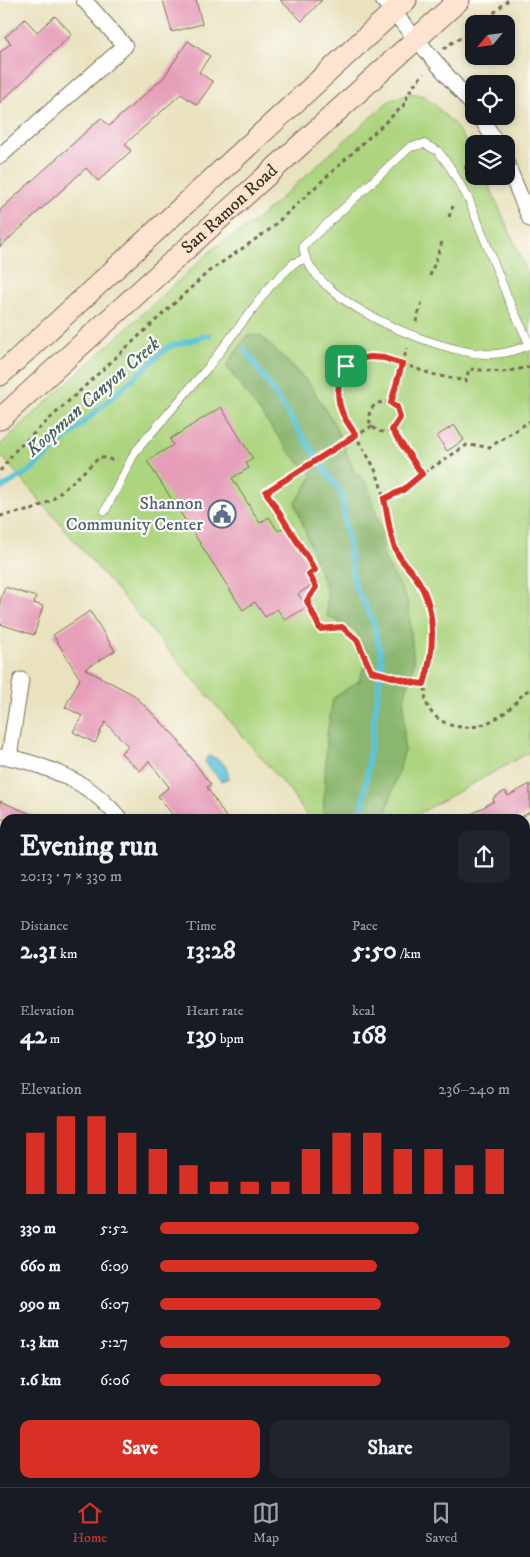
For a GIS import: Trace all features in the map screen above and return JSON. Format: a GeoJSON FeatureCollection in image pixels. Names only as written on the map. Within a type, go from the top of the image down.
{"type":"FeatureCollection","features":[{"type":"Feature","properties":{"kind":"main road","name":"San Ramon Road"},"geometry":{"type":"LineString","coordinates":[[0,419],[459,0]]}},
{"type":"Feature","properties":{"kind":"main road","name":"San Ramon Road"},"geometry":{"type":"LineString","coordinates":[[0,375],[394,4]]}},
{"type":"Feature","properties":{"kind":"street"},"geometry":{"type":"LineString","coordinates":[[0,156],[125,46],[84,0]]}},
{"type":"Feature","properties":{"kind":"street"},"geometry":{"type":"LineString","coordinates":[[394,4],[416,39],[465,96]]}},
{"type":"Feature","properties":{"kind":"street"},"geometry":{"type":"LineString","coordinates":[[515,183],[530,219]]}},
{"type":"Feature","properties":{"kind":"street"},"geometry":{"type":"LineString","coordinates":[[22,680],[4,757],[82,785],[114,814]]}},
{"type":"Feature","properties":{"kind":"lane"},"geometry":{"type":"LineString","coordinates":[[424,144],[438,151],[450,167],[469,200],[529,345],[510,353],[485,354],[457,350],[395,328],[362,312],[340,296],[304,259],[303,246],[310,237],[410,147],[424,144]]}},
{"type":"Feature","properties":{"kind":"lane"},"geometry":{"type":"LineString","coordinates":[[105,511],[135,452],[209,366],[271,285],[294,263],[304,259]]}},
{"type":"Feature","properties":{"kind":"path"},"geometry":{"type":"LineString","coordinates":[[492,15],[508,0]]}},
{"type":"Feature","properties":{"kind":"path"},"geometry":{"type":"LineString","coordinates":[[452,40],[465,37]]}},
{"type":"Feature","properties":{"kind":"path"},"geometry":{"type":"LineString","coordinates":[[1,469],[16,450],[208,272],[269,230],[403,106],[412,87]]}},
{"type":"Feature","properties":{"kind":"path"},"geometry":{"type":"LineString","coordinates":[[449,217],[453,206]]}},
{"type":"Feature","properties":{"kind":"path"},"geometry":{"type":"LineString","coordinates":[[430,276],[442,242]]}},
{"type":"Feature","properties":{"kind":"path"},"geometry":{"type":"LineString","coordinates":[[416,322],[422,302]]}},
{"type":"Feature","properties":{"kind":"path"},"geometry":{"type":"LineString","coordinates":[[391,403],[407,348]]}},
{"type":"Feature","properties":{"kind":"path"},"geometry":{"type":"LineString","coordinates":[[530,367],[503,372],[469,369],[466,381],[432,374],[384,358],[361,358],[346,366],[340,377],[338,395],[342,411],[376,470],[395,548],[404,564],[419,581],[427,598],[432,648],[424,684],[425,698],[431,712],[441,721],[456,727],[475,726],[494,720],[530,689]]}},
{"type":"Feature","properties":{"kind":"path"},"geometry":{"type":"LineString","coordinates":[[384,401],[391,403],[397,407],[400,418],[392,430],[381,432],[372,426],[369,415],[374,405],[384,401]]}},
{"type":"Feature","properties":{"kind":"path"},"geometry":{"type":"LineString","coordinates":[[384,499],[403,490],[422,474],[467,445],[490,447],[530,422]]}},
{"type":"Feature","properties":{"kind":"path"},"geometry":{"type":"LineString","coordinates":[[372,426],[266,492],[315,570],[309,574],[316,587],[307,601],[320,629],[342,627],[357,640],[371,671],[424,684]]}},
{"type":"Feature","properties":{"kind":"path"},"geometry":{"type":"LineString","coordinates":[[392,430],[422,474]]}},
{"type":"Feature","properties":{"kind":"path"},"geometry":{"type":"LineString","coordinates":[[0,516],[32,510],[52,500],[100,457],[128,465]]}},
{"type":"Feature","properties":{"kind":"green space"},"geometry":{"type":"Polygon","coordinates":[[[411,93],[425,96],[454,124],[465,140],[465,185],[489,185],[530,278],[530,752],[418,814],[306,814],[289,790],[0,454],[0,445],[214,248],[253,223],[389,101],[411,93]]]}},
{"type":"Feature","properties":{"kind":"green space"},"geometry":{"type":"Polygon","coordinates":[[[260,335],[308,382],[334,423],[354,471],[366,482],[380,525],[383,555],[408,602],[414,664],[404,699],[404,753],[386,814],[323,814],[327,735],[333,698],[359,681],[368,654],[356,631],[327,616],[327,592],[295,503],[313,476],[291,454],[226,366],[247,336],[260,335]]]}},
{"type":"Feature","properties":{"kind":"water"},"geometry":{"type":"Polygon","coordinates":[[[208,756],[223,763],[227,770],[228,779],[221,781],[205,762],[208,756]]]}},
{"type":"Feature","properties":{"kind":"building"},"geometry":{"type":"Polygon","coordinates":[[[163,0],[196,0],[202,24],[172,32],[163,0]]]}},
{"type":"Feature","properties":{"kind":"building"},"geometry":{"type":"Polygon","coordinates":[[[280,0],[322,0],[302,21],[280,0]]]}},
{"type":"Feature","properties":{"kind":"building"},"geometry":{"type":"Polygon","coordinates":[[[55,16],[72,34],[0,103],[0,52],[11,43],[5,37],[25,19],[37,32],[55,16]]]}},
{"type":"Feature","properties":{"kind":"building"},"geometry":{"type":"Polygon","coordinates":[[[188,41],[210,56],[199,72],[213,82],[197,105],[181,94],[125,144],[131,151],[98,181],[86,168],[0,247],[0,210],[101,118],[109,126],[164,77],[188,41]]]}},
{"type":"Feature","properties":{"kind":"building","name":"Shannon Community Center"},"geometry":{"type":"Polygon","coordinates":[[[221,407],[253,459],[246,463],[249,468],[232,478],[260,523],[269,517],[278,531],[285,527],[311,567],[304,572],[312,585],[298,594],[307,607],[285,620],[277,609],[265,617],[255,602],[243,610],[147,461],[173,445],[170,439],[221,407]]]}},
{"type":"Feature","properties":{"kind":"building"},"geometry":{"type":"Polygon","coordinates":[[[454,425],[464,440],[447,451],[437,436],[454,425]]]}},
{"type":"Feature","properties":{"kind":"building"},"geometry":{"type":"Polygon","coordinates":[[[5,587],[36,597],[34,603],[43,606],[34,635],[0,624],[0,602],[5,587]]]}},
{"type":"Feature","properties":{"kind":"building"},"geometry":{"type":"Polygon","coordinates":[[[90,611],[115,651],[85,669],[134,695],[175,736],[211,785],[207,787],[224,814],[172,814],[158,796],[169,787],[149,761],[140,771],[121,753],[128,746],[105,722],[95,743],[73,732],[82,716],[65,707],[80,679],[53,635],[90,611]]]}},
{"type":"Feature","properties":{"kind":"building"},"geometry":{"type":"Polygon","coordinates":[[[530,784],[530,812],[527,814],[472,814],[494,801],[493,798],[505,791],[508,796],[530,784]]]}},
{"type":"Feature","properties":{"kind":"building"},"geometry":{"type":"Polygon","coordinates":[[[0,801],[30,814],[0,814],[0,801]]]}},
{"type":"Feature","properties":{"kind":"waterway","name":"Koopman Canyon Creek"},"geometry":{"type":"LineString","coordinates":[[0,489],[31,470],[168,347],[209,335]]}},
{"type":"Feature","properties":{"kind":"waterway","name":"Koopman Canyon Creek"},"geometry":{"type":"LineString","coordinates":[[245,349],[341,494],[354,583],[373,621],[382,661],[362,814]]}},
{"type":"Feature","properties":{"kind":"place","name":"Shannon Community Center"},"geometry":{"type":"Point","coordinates":[222,514]}},
{"type":"Feature","properties":{"kind":"route"},"geometry":{"type":"LineString","coordinates":[[371,357],[384,358],[402,364],[391,403],[399,410],[400,418],[398,425],[392,430],[422,474],[403,490],[384,499],[395,548],[404,564],[419,581],[427,598],[432,630],[432,648],[430,665],[424,684],[371,671],[357,640],[342,627],[320,629],[307,601],[316,587],[309,574],[315,570],[266,492],[356,435],[342,411],[338,395],[340,377],[346,366],[361,358],[371,357]]}}]}
